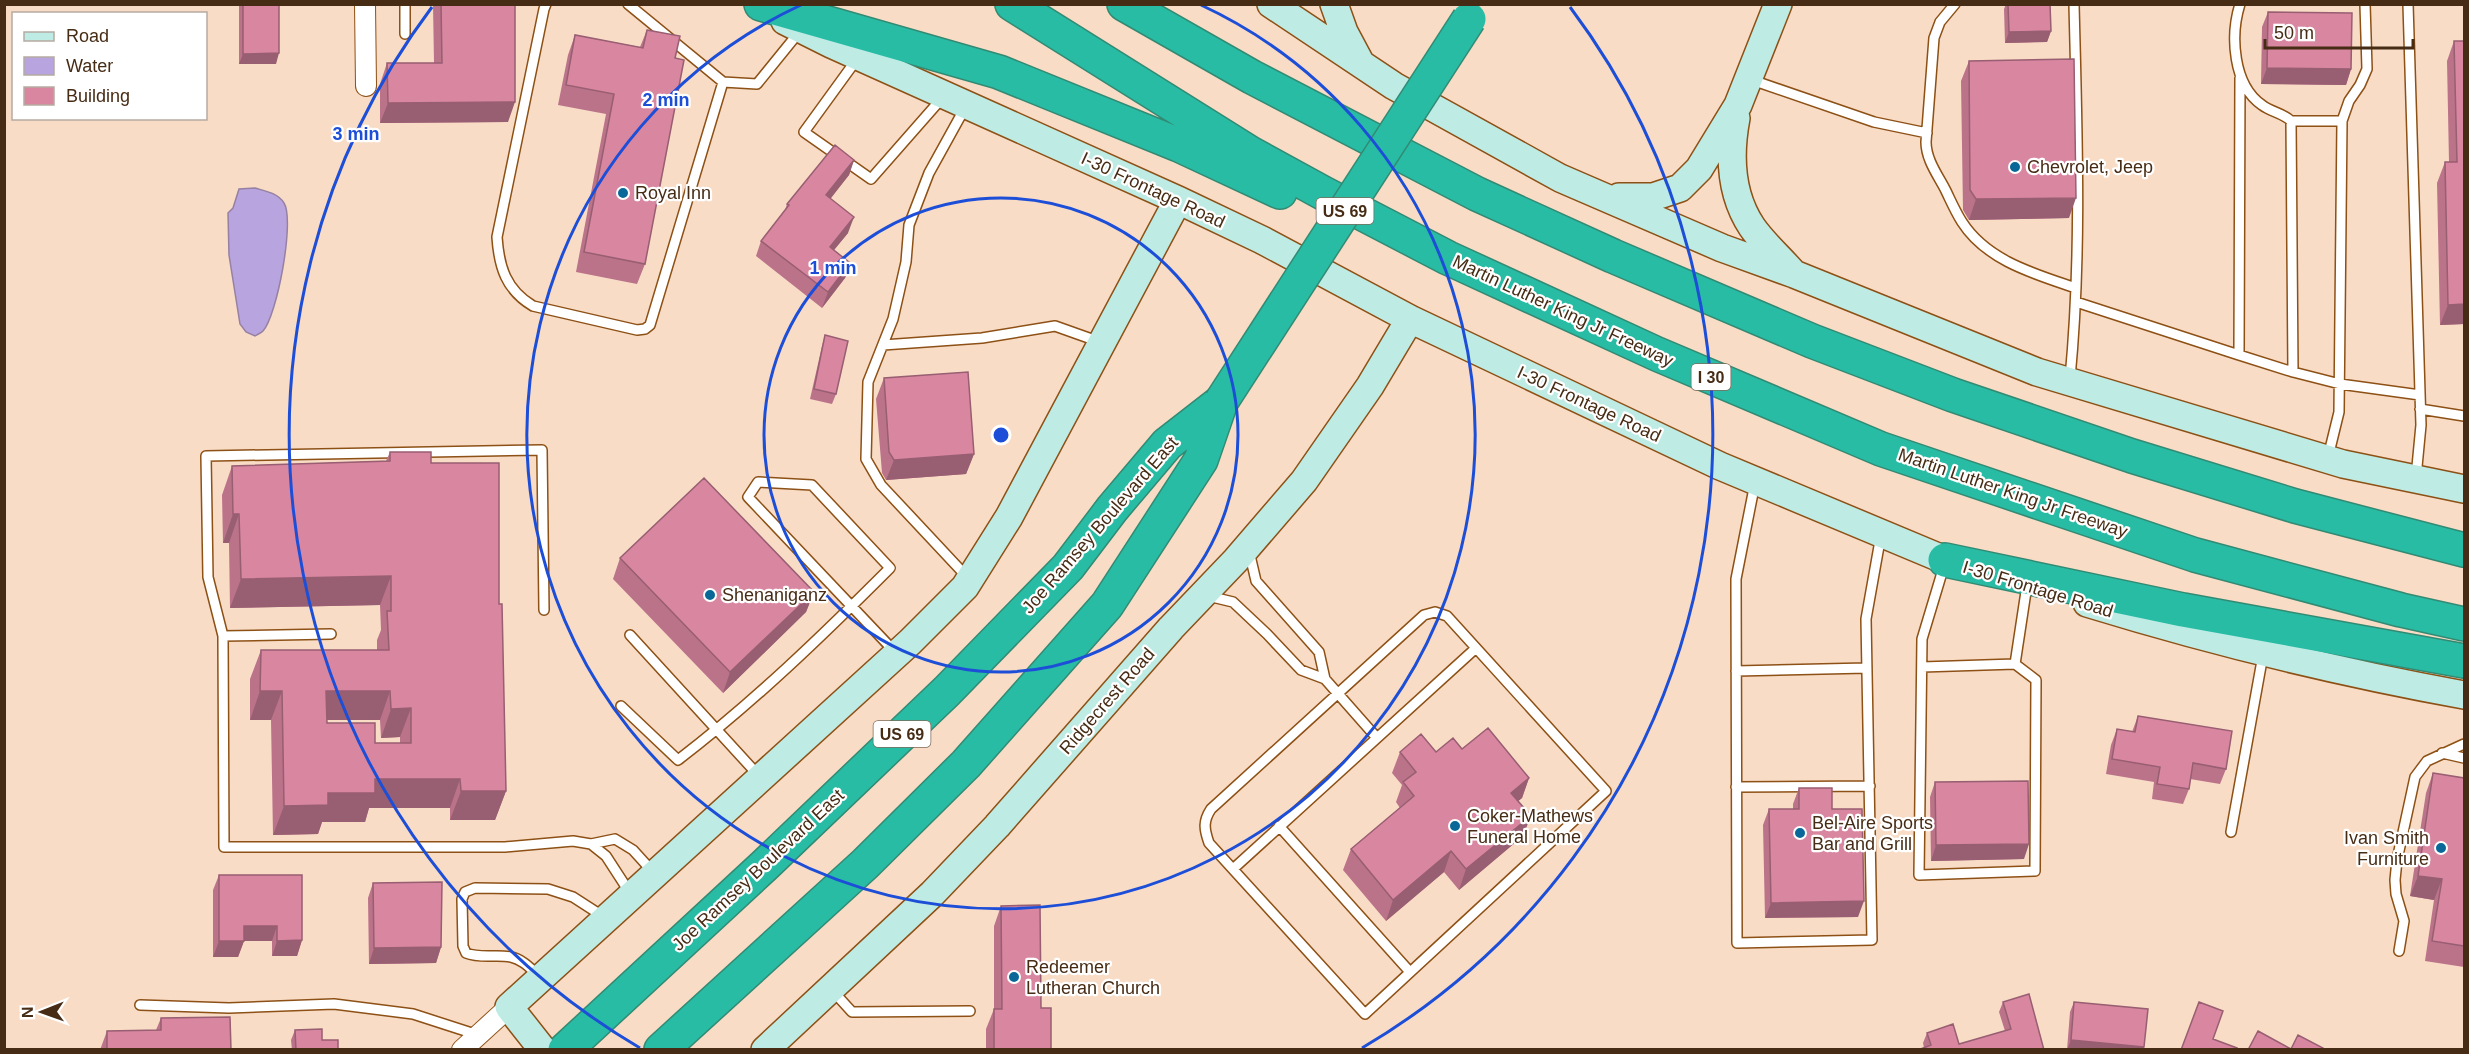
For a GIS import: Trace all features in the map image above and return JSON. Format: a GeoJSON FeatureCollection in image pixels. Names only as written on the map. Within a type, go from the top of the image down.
{"type":"FeatureCollection","features":[{"type":"Feature","properties":{"kind":"highway"},"geometry":{"type":"LineString","coordinates":[[761,4],[866,47],[999,72],[1179,145],[1387,242],[1448,258]]}},
{"type":"Feature","properties":{"kind":"highway","name":"Martin Luther King Jr Freeway"},"geometry":{"type":"LineString","coordinates":[[1012,4],[1251,153],[1448,258],[1614,335],[1881,449],[2195,555],[2402,610],[2464,624]]}},
{"type":"Feature","properties":{"kind":"highway"},"geometry":{"type":"LineString","coordinates":[[1124,4],[1252,76],[1476,194],[1613,256],[1812,341],[1953,395],[2132,456],[2295,506],[2464,550]]}},
{"type":"Feature","properties":{"kind":"highway","name":"US 69"},"geometry":{"type":"LineString","coordinates":[[1221,402],[1474,12]]}},
{"type":"Feature","properties":{"kind":"highway","name":"Joe Ramsey Boulevard East"},"geometry":{"type":"LineString","coordinates":[[565,1050],[765,865],[947,691],[1068,567],[1112,509],[1167,444],[1221,402]]}},
{"type":"Feature","properties":{"kind":"highway","name":"Joe Ramsey Boulevard East"},"geometry":{"type":"LineString","coordinates":[[661,1050],[865,864],[966,764],[1107,605],[1201,460],[1221,402]]}},
{"type":"Feature","properties":{"kind":"highway"},"geometry":{"type":"LineString","coordinates":[[1945,560],[2183,610],[2464,661]]}},
{"type":"Feature","properties":{"kind":"main road","name":"I-30 Frontage Road"},"geometry":{"type":"LineString","coordinates":[[755,4],[802,29],[866,47],[956,100],[1262,240],[1410,319],[1755,481],[1945,560],[2188,634],[2369,678],[2464,695]]}},
{"type":"Feature","properties":{"kind":"main road"},"geometry":{"type":"LineString","coordinates":[[1271,4],[1426,105],[1560,178],[1722,248],[1794,274],[2037,372],[2327,459],[2464,489]]}},
{"type":"Feature","properties":{"kind":"main road"},"geometry":{"type":"LineString","coordinates":[[1334,4],[1344,32],[1360,63]]}},
{"type":"Feature","properties":{"kind":"main road"},"geometry":{"type":"LineString","coordinates":[[1605,196],[1653,197],[1680,188],[1699,169],[1738,105],[1778,4]]}},
{"type":"Feature","properties":{"kind":"main road"},"geometry":{"type":"LineString","coordinates":[[1738,105],[1731,148],[1734,187],[1752,226],[1794,274]]}},
{"type":"Feature","properties":{"kind":"main road"},"geometry":{"type":"LineString","coordinates":[[543,1050],[508,1007],[897,654],[969,580],[1009,517],[1178,200]]}},
{"type":"Feature","properties":{"kind":"main road","name":"Ridgecrest Road"},"geometry":{"type":"LineString","coordinates":[[765,1050],[932,894],[997,826],[1171,628],[1249,545],[1304,481],[1370,386],[1410,319]]}},
{"type":"Feature","properties":{"kind":"street"},"geometry":{"type":"LineString","coordinates":[[364,4],[366,86]]}},
{"type":"Feature","properties":{"kind":"street"},"geometry":{"type":"LineString","coordinates":[[462,1050],[508,1007]]}},
{"type":"Feature","properties":{"kind":"lane"},"geometry":{"type":"LineString","coordinates":[[405,4],[405,34]]}},
{"type":"Feature","properties":{"kind":"lane"},"geometry":{"type":"LineString","coordinates":[[546,4],[497,237],[498,260],[507,283],[520,298],[533,306],[637,330],[645,329],[650,325],[723,82]]}},
{"type":"Feature","properties":{"kind":"lane"},"geometry":{"type":"LineString","coordinates":[[628,4],[723,82],[757,84],[802,29]]}},
{"type":"Feature","properties":{"kind":"lane"},"geometry":{"type":"LineString","coordinates":[[1955,4],[1940,22],[1934,38],[1926,149],[1929,159],[1963,223],[1978,240],[2003,260],[2026,271],[2076,288]]}},
{"type":"Feature","properties":{"kind":"lane"},"geometry":{"type":"LineString","coordinates":[[2070,381],[2076,302],[2078,175],[2074,4]]}},
{"type":"Feature","properties":{"kind":"lane"},"geometry":{"type":"LineString","coordinates":[[2239,355],[2240,71],[2235,35],[2240,4]]}},
{"type":"Feature","properties":{"kind":"lane"},"geometry":{"type":"LineString","coordinates":[[2327,459],[2339,412],[2342,121],[2349,101],[2367,69],[2365,4]]}},
{"type":"Feature","properties":{"kind":"lane"},"geometry":{"type":"LineString","coordinates":[[2408,4],[2420,395],[2416,480]]}},
{"type":"Feature","properties":{"kind":"lane"},"geometry":{"type":"LineString","coordinates":[[866,47],[804,132],[871,179],[956,100]]}},
{"type":"Feature","properties":{"kind":"lane"},"geometry":{"type":"LineString","coordinates":[[2240,71],[2250,96],[2264,107],[2286,115],[2291,121],[2293,372]]}},
{"type":"Feature","properties":{"kind":"lane"},"geometry":{"type":"LineString","coordinates":[[1748,78],[1874,122],[1927,133]]}},
{"type":"Feature","properties":{"kind":"lane"},"geometry":{"type":"LineString","coordinates":[[956,100],[909,225],[903,274],[893,319],[868,382],[866,459],[881,485],[969,580]]}},
{"type":"Feature","properties":{"kind":"lane"},"geometry":{"type":"LineString","coordinates":[[2291,121],[2342,121]]}},
{"type":"Feature","properties":{"kind":"lane"},"geometry":{"type":"LineString","coordinates":[[2076,302],[2293,372],[2340,384],[2420,395]]}},
{"type":"Feature","properties":{"kind":"lane"},"geometry":{"type":"LineString","coordinates":[[883,345],[982,338],[1055,326],[1102,343]]}},
{"type":"Feature","properties":{"kind":"lane"},"geometry":{"type":"LineString","coordinates":[[2420,409],[2464,416]]}},
{"type":"Feature","properties":{"kind":"lane"},"geometry":{"type":"LineString","coordinates":[[544,610],[542,450],[206,456],[208,578],[224,636],[224,847],[505,847],[573,841],[591,844],[615,839],[633,850],[655,874]]}},
{"type":"Feature","properties":{"kind":"lane"},"geometry":{"type":"LineString","coordinates":[[1755,481],[1736,579],[1737,943],[1872,939],[1866,619],[1881,533]]}},
{"type":"Feature","properties":{"kind":"lane"},"geometry":{"type":"LineString","coordinates":[[621,706],[678,760],[717,730],[852,607],[890,568],[812,485],[758,482],[748,497],[852,607],[897,654]]}},
{"type":"Feature","properties":{"kind":"lane"},"geometry":{"type":"LineString","coordinates":[[1249,545],[1251,566],[1256,581],[1319,652],[1325,679],[1377,738]]}},
{"type":"Feature","properties":{"kind":"lane"},"geometry":{"type":"LineString","coordinates":[[1922,667],[2015,664],[2036,680],[2035,871],[1919,875],[1922,639],[1945,560]]}},
{"type":"Feature","properties":{"kind":"lane"},"geometry":{"type":"LineString","coordinates":[[2015,664],[2027,585]]}},
{"type":"Feature","properties":{"kind":"lane"},"geometry":{"type":"LineString","coordinates":[[1203,595],[1233,602],[1268,634],[1301,670],[1325,679]]}},
{"type":"Feature","properties":{"kind":"lane"},"geometry":{"type":"LineString","coordinates":[[1436,612],[1447,616],[1606,791],[1365,1014],[1209,843],[1204,831],[1204,819],[1211,808],[1338,694],[1424,615],[1436,612]]}},
{"type":"Feature","properties":{"kind":"lane"},"geometry":{"type":"LineString","coordinates":[[224,636],[331,634]]}},
{"type":"Feature","properties":{"kind":"lane"},"geometry":{"type":"LineString","coordinates":[[630,635],[760,778]]}},
{"type":"Feature","properties":{"kind":"lane"},"geometry":{"type":"LineString","coordinates":[[1233,869],[1476,648]]}},
{"type":"Feature","properties":{"kind":"lane"},"geometry":{"type":"LineString","coordinates":[[2231,832],[2264,652]]}},
{"type":"Feature","properties":{"kind":"lane"},"geometry":{"type":"LineString","coordinates":[[1736,671],[1867,668]]}},
{"type":"Feature","properties":{"kind":"lane"},"geometry":{"type":"LineString","coordinates":[[2399,951],[2404,921],[2396,894],[2395,880],[2415,777],[2427,761],[2464,744]]}},
{"type":"Feature","properties":{"kind":"lane"},"geometry":{"type":"LineString","coordinates":[[2442,753],[2464,758]]}},
{"type":"Feature","properties":{"kind":"lane"},"geometry":{"type":"LineString","coordinates":[[1920,784],[1932,784]]}},
{"type":"Feature","properties":{"kind":"lane"},"geometry":{"type":"LineString","coordinates":[[2024,784],[2035,784]]}},
{"type":"Feature","properties":{"kind":"lane"},"geometry":{"type":"LineString","coordinates":[[1736,787],[1870,786]]}},
{"type":"Feature","properties":{"kind":"lane"},"geometry":{"type":"LineString","coordinates":[[1279,826],[1410,972]]}},
{"type":"Feature","properties":{"kind":"lane"},"geometry":{"type":"LineString","coordinates":[[591,844],[606,856],[631,896]]}},
{"type":"Feature","properties":{"kind":"lane"},"geometry":{"type":"LineString","coordinates":[[541,978],[519,960],[510,956],[475,956],[466,953],[463,946],[462,899],[465,892],[475,888],[548,889],[573,897],[606,918]]}},
{"type":"Feature","properties":{"kind":"lane"},"geometry":{"type":"LineString","coordinates":[[831,989],[852,1012],[970,1011]]}},
{"type":"Feature","properties":{"kind":"lane"},"geometry":{"type":"LineString","coordinates":[[140,1005],[229,1008],[333,1004],[413,1014],[478,1035]]}},
{"type":"Feature","properties":{"kind":"water"},"geometry":{"type":"Polygon","coordinates":[[[255,188],[271,193],[284,203],[287,228],[283,268],[274,307],[263,331],[255,336],[246,332],[240,324],[229,255],[228,213],[233,208],[239,189],[255,188]]]}},
{"type":"Feature","properties":{"kind":"building"},"geometry":{"type":"Polygon","coordinates":[[[243,4],[279,4],[279,53],[243,54],[243,4]]]}},
{"type":"Feature","properties":{"kind":"building"},"geometry":{"type":"Polygon","coordinates":[[[441,4],[515,4],[515,102],[388,103],[387,63],[442,63],[441,4]]]}},
{"type":"Feature","properties":{"kind":"building"},"geometry":{"type":"Polygon","coordinates":[[[2008,4],[2050,4],[2051,31],[2009,32],[2008,4]]]}},
{"type":"Feature","properties":{"kind":"building"},"geometry":{"type":"Polygon","coordinates":[[[2268,12],[2352,13],[2351,69],[2267,68],[2268,12]]]}},
{"type":"Feature","properties":{"kind":"building","name":"Royal Inn"},"geometry":{"type":"Polygon","coordinates":[[[647,30],[680,36],[675,58],[684,60],[645,264],[584,252],[614,94],[566,85],[575,35],[643,48],[647,30]]]}},
{"type":"Feature","properties":{"kind":"building"},"geometry":{"type":"Polygon","coordinates":[[[2454,41],[2464,41],[2464,304],[2448,305],[2445,162],[2457,162],[2454,41]]]}},
{"type":"Feature","properties":{"kind":"building"},"geometry":{"type":"Polygon","coordinates":[[[2074,59],[2076,198],[1976,199],[1970,190],[1969,61],[2074,59]]]}},
{"type":"Feature","properties":{"kind":"building"},"geometry":{"type":"Polygon","coordinates":[[[835,145],[854,160],[826,195],[854,217],[830,247],[850,263],[828,292],[761,241],[789,205],[787,204],[835,145]]]}},
{"type":"Feature","properties":{"kind":"building"},"geometry":{"type":"Polygon","coordinates":[[[825,335],[848,341],[836,394],[814,389],[825,335]]]}},
{"type":"Feature","properties":{"kind":"building"},"geometry":{"type":"Polygon","coordinates":[[[968,372],[974,454],[894,460],[889,452],[884,378],[968,372]]]}},
{"type":"Feature","properties":{"kind":"building"},"geometry":{"type":"Polygon","coordinates":[[[390,452],[431,452],[431,463],[499,463],[499,604],[502,604],[506,791],[461,791],[460,779],[375,779],[375,793],[328,793],[328,805],[284,806],[282,691],[260,691],[261,650],[389,650],[387,611],[391,611],[391,576],[241,579],[239,514],[233,514],[232,466],[390,461],[390,452]],[[326,691],[327,723],[375,723],[375,743],[411,743],[411,708],[391,709],[390,691],[326,691]]]}},
{"type":"Feature","properties":{"kind":"building","name":"Shenaniganz"},"geometry":{"type":"Polygon","coordinates":[[[704,478],[814,592],[730,672],[620,558],[704,478]]]}},
{"type":"Feature","properties":{"kind":"building"},"geometry":{"type":"Polygon","coordinates":[[[2138,716],[2232,731],[2226,769],[2193,763],[2189,789],[2157,784],[2160,767],[2112,759],[2117,729],[2135,732],[2138,716]]]}},
{"type":"Feature","properties":{"kind":"building","name":"Coker-Mathews Funeral Home"},"geometry":{"type":"Polygon","coordinates":[[[1488,728],[1529,778],[1511,793],[1531,816],[1466,869],[1451,851],[1393,900],[1351,849],[1414,796],[1403,782],[1416,772],[1400,752],[1421,734],[1436,752],[1453,738],[1462,749],[1488,728]]]}},
{"type":"Feature","properties":{"kind":"building","name":"Ivan Smith Furniture"},"geometry":{"type":"Polygon","coordinates":[[[2433,773],[2464,778],[2464,946],[2432,941],[2442,879],[2418,876],[2433,773]]]}},
{"type":"Feature","properties":{"kind":"building"},"geometry":{"type":"Polygon","coordinates":[[[2028,781],[2029,844],[1936,845],[1935,782],[2028,781]]]}},
{"type":"Feature","properties":{"kind":"building"},"geometry":{"type":"Polygon","coordinates":[[[1799,788],[1832,788],[1832,809],[1862,809],[1864,901],[1771,903],[1769,809],[1799,809],[1799,788]]]}},
{"type":"Feature","properties":{"kind":"building"},"geometry":{"type":"Polygon","coordinates":[[[219,875],[302,875],[302,940],[277,941],[277,926],[244,926],[244,941],[219,941],[219,875]]]}},
{"type":"Feature","properties":{"kind":"building"},"geometry":{"type":"Polygon","coordinates":[[[442,882],[441,947],[374,948],[373,883],[442,882]]]}},
{"type":"Feature","properties":{"kind":"building","name":"Redeemer Lutheran Church"},"geometry":{"type":"Polygon","coordinates":[[[1040,905],[1041,1008],[1051,1008],[1051,1050],[994,1050],[994,1009],[1002,1009],[1001,906],[1040,905]]]}},
{"type":"Feature","properties":{"kind":"building"},"geometry":{"type":"Polygon","coordinates":[[[2029,994],[2044,1050],[1918,1050],[1931,1045],[1927,1033],[1953,1024],[1959,1044],[2011,1029],[2003,1002],[2029,994]]]}},
{"type":"Feature","properties":{"kind":"building"},"geometry":{"type":"Polygon","coordinates":[[[2074,1002],[2148,1009],[2144,1047],[2071,1040],[2074,1002]]]}},
{"type":"Feature","properties":{"kind":"building"},"geometry":{"type":"Polygon","coordinates":[[[2199,1002],[2223,1011],[2213,1039],[2237,1048],[2236,1050],[2181,1050],[2199,1002]]]}},
{"type":"Feature","properties":{"kind":"building"},"geometry":{"type":"Polygon","coordinates":[[[230,1017],[231,1050],[107,1050],[107,1031],[161,1030],[161,1018],[230,1017]]]}},
{"type":"Feature","properties":{"kind":"building"},"geometry":{"type":"Polygon","coordinates":[[[322,1029],[322,1040],[338,1040],[338,1050],[296,1050],[295,1030],[322,1029]]]}},
{"type":"Feature","properties":{"kind":"building"},"geometry":{"type":"Polygon","coordinates":[[[2258,1031],[2291,1049],[2298,1035],[2323,1048],[2322,1050],[2248,1050],[2258,1031]]]}},
{"type":"Feature","properties":{"kind":"place","name":"Chevrolet, Jeep"},"geometry":{"type":"Point","coordinates":[2015,167]}},
{"type":"Feature","properties":{"kind":"place","name":"Royal Inn"},"geometry":{"type":"Point","coordinates":[623,193]}},
{"type":"Feature","properties":{"kind":"place","name":"Shenaniganz"},"geometry":{"type":"Point","coordinates":[710,595]}},
{"type":"Feature","properties":{"kind":"place","name":"Coker-Mathews Funeral Home"},"geometry":{"type":"Point","coordinates":[1455,826]}},
{"type":"Feature","properties":{"kind":"place","name":"Bel-Aire Sports Bar and Grill"},"geometry":{"type":"Point","coordinates":[1800,833]}},
{"type":"Feature","properties":{"kind":"place","name":"Ivan Smith Furniture"},"geometry":{"type":"Point","coordinates":[2441,848]}},
{"type":"Feature","properties":{"kind":"place","name":"Redeemer Lutheran Church"},"geometry":{"type":"Point","coordinates":[1014,977]}}]}
